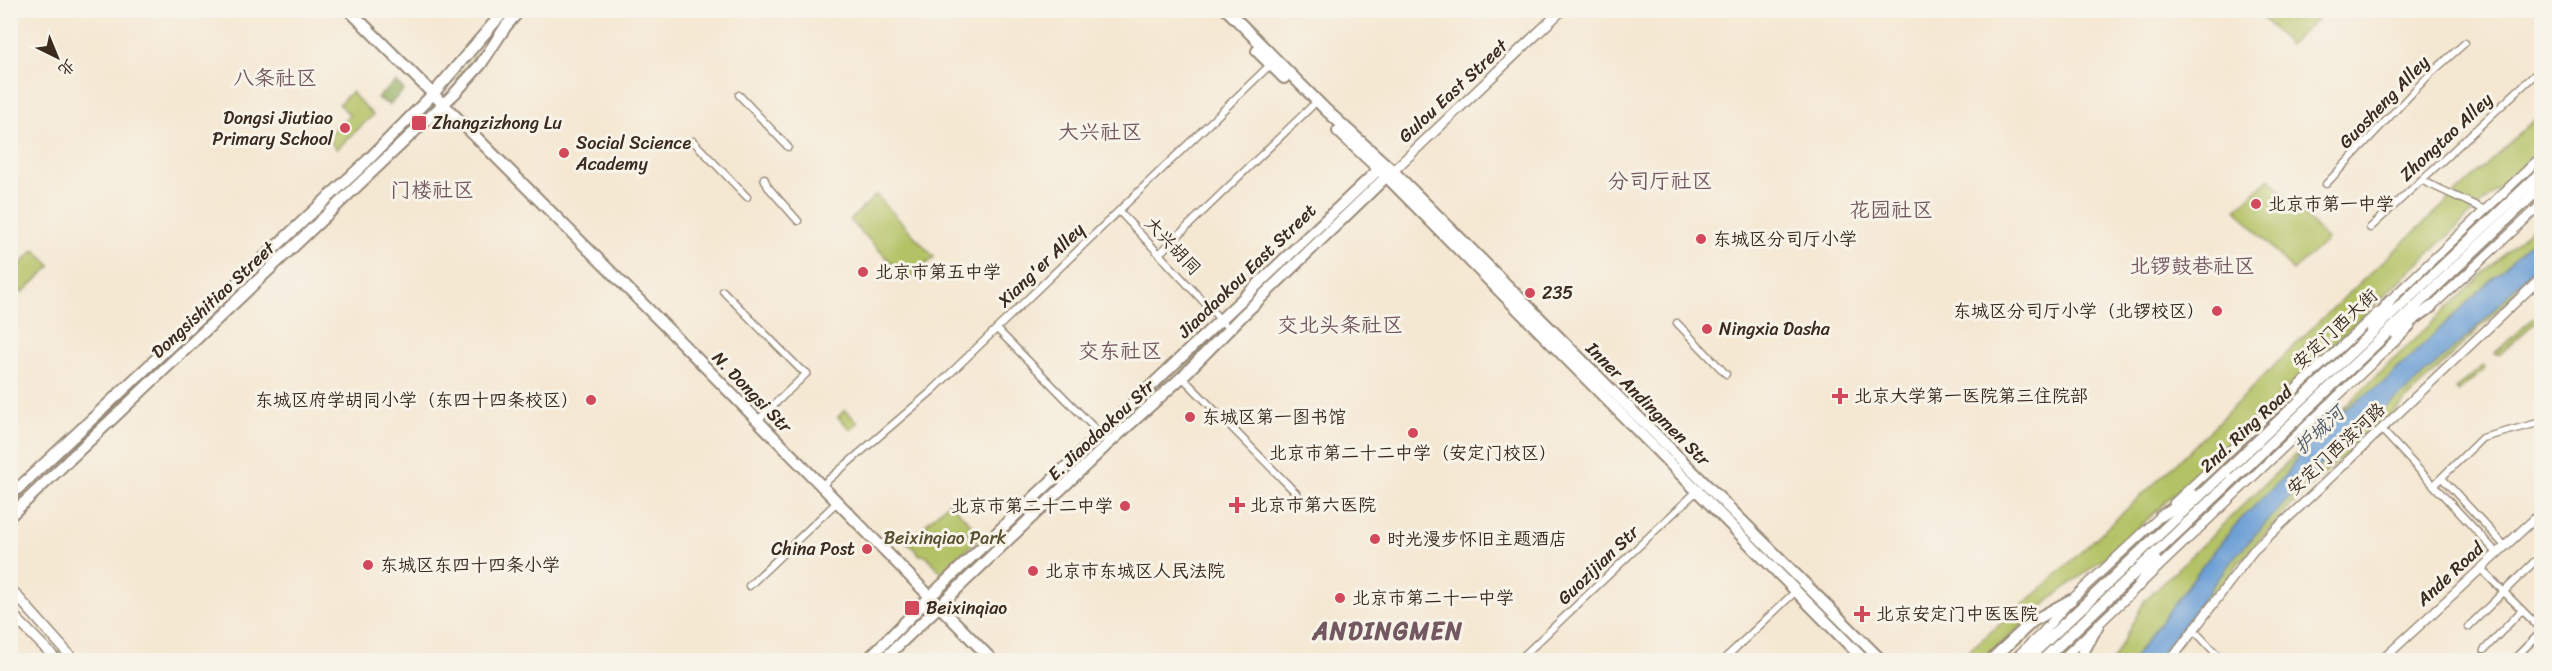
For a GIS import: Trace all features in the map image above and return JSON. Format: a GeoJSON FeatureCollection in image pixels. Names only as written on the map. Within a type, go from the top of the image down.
{"type":"FeatureCollection","features":[{"type":"Feature","properties":{"kind":"main road","name":"N. Dongsi Str"},"geometry":{"type":"LineString","coordinates":[[349,10],[431,96],[758,421],[992,660]]}},
{"type":"Feature","properties":{"kind":"main road","name":"Dongsishitiao Street"},"geometry":{"type":"LineString","coordinates":[[10,496],[367,161],[431,96],[506,10]]}},
{"type":"Feature","properties":{"kind":"main road","name":"Dongsishitiao Street"},"geometry":{"type":"LineString","coordinates":[[10,516],[441,106],[481,64],[506,26],[520,10]]}},
{"type":"Feature","properties":{"kind":"main road"},"geometry":{"type":"LineString","coordinates":[[1218,10],[1326,110],[1386,172]]}},
{"type":"Feature","properties":{"kind":"main road"},"geometry":{"type":"LineString","coordinates":[[1227,10],[1312,106],[1386,172]]}},
{"type":"Feature","properties":{"kind":"main road","name":"Gulou East Street"},"geometry":{"type":"LineString","coordinates":[[1386,172],[1562,10]]}},
{"type":"Feature","properties":{"kind":"main road","name":"Jiaodaokou East Street"},"geometry":{"type":"LineString","coordinates":[[867,660],[1220,319],[1386,172]]}},
{"type":"Feature","properties":{"kind":"main road","name":"E. Jiaodaokou Str"},"geometry":{"type":"LineString","coordinates":[[883,660],[1109,443],[1182,377],[1386,172]]}},
{"type":"Feature","properties":{"kind":"main road","name":"Inner Andingmen Str"},"geometry":{"type":"LineString","coordinates":[[1386,172],[1701,487],[1881,660]]}},
{"type":"Feature","properties":{"kind":"main road","name":"2nd. Ring Road"},"geometry":{"type":"LineString","coordinates":[[2043,660],[2168,543],[2488,222],[2541,172]]}},
{"type":"Feature","properties":{"kind":"main road","name":"2nd. Ring Road"},"geometry":{"type":"LineString","coordinates":[[2026,660],[2216,480],[2355,357],[2541,186]]}},
{"type":"Feature","properties":{"kind":"main road"},"geometry":{"type":"LineString","coordinates":[[2355,357],[2390,301]]}},
{"type":"Feature","properties":{"kind":"main road"},"geometry":{"type":"LineString","coordinates":[[2355,357],[2431,306]]}},
{"type":"Feature","properties":{"kind":"main road"},"geometry":{"type":"LineString","coordinates":[[2161,516],[2216,480]]}},
{"type":"Feature","properties":{"kind":"main road","name":"Inner Andingmen Str"},"geometry":{"type":"LineString","coordinates":[[1701,487],[1864,660]]}},
{"type":"Feature","properties":{"kind":"main road"},"geometry":{"type":"LineString","coordinates":[[2139,585],[2168,543]]}},
{"type":"Feature","properties":{"kind":"main road"},"geometry":{"type":"LineString","coordinates":[[10,588],[74,660]]}},
{"type":"Feature","properties":{"kind":"main road"},"geometry":{"type":"LineString","coordinates":[[1991,660],[2033,621],[2071,600]]}},
{"type":"Feature","properties":{"kind":"main road"},"geometry":{"type":"LineString","coordinates":[[10,612],[51,659]]}},
{"type":"Feature","properties":{"kind":"main road"},"geometry":{"type":"LineString","coordinates":[[2079,660],[2098,625]]}},
{"type":"Feature","properties":{"kind":"street","name":"Guosheng Alley"},"geometry":{"type":"LineString","coordinates":[[2326,184],[2430,74],[2465,43]]}},
{"type":"Feature","properties":{"kind":"street","name":"Xiang'er Alley"},"geometry":{"type":"LineString","coordinates":[[821,486],[932,391],[1273,62]]}},
{"type":"Feature","properties":{"kind":"street","name":"Zhongtao Alley"},"geometry":{"type":"LineString","coordinates":[[2370,228],[2541,68]]}},
{"type":"Feature","properties":{"kind":"street"},"geometry":{"type":"LineString","coordinates":[[739,95],[788,147]]}},
{"type":"Feature","properties":{"kind":"street"},"geometry":{"type":"LineString","coordinates":[[1159,254],[1312,106]]}},
{"type":"Feature","properties":{"kind":"street"},"geometry":{"type":"LineString","coordinates":[[693,141],[747,197]]}},
{"type":"Feature","properties":{"kind":"street","name":"安定门西大街"},"geometry":{"type":"LineString","coordinates":[[2013,660],[2042,633],[2071,600],[2541,156]]}},
{"type":"Feature","properties":{"kind":"street"},"geometry":{"type":"LineString","coordinates":[[764,178],[768,187],[798,221]]}},
{"type":"Feature","properties":{"kind":"street"},"geometry":{"type":"LineString","coordinates":[[2421,180],[2485,210]]}},
{"type":"Feature","properties":{"kind":"street"},"geometry":{"type":"LineString","coordinates":[[2061,660],[2431,306],[2541,204]]}},
{"type":"Feature","properties":{"kind":"street","name":"大兴胡同"},"geometry":{"type":"LineString","coordinates":[[1119,211],[1229,328]]}},
{"type":"Feature","properties":{"kind":"street","name":"安定门西滨河路"},"geometry":{"type":"LineString","coordinates":[[2171,660],[2253,551],[2541,277]]}},
{"type":"Feature","properties":{"kind":"street"},"geometry":{"type":"LineString","coordinates":[[723,291],[800,369],[807,373],[758,421]]}},
{"type":"Feature","properties":{"kind":"street"},"geometry":{"type":"LineString","coordinates":[[1677,323],[1726,374]]}},
{"type":"Feature","properties":{"kind":"street"},"geometry":{"type":"LineString","coordinates":[[997,329],[1109,443]]}},
{"type":"Feature","properties":{"kind":"street"},"geometry":{"type":"LineString","coordinates":[[1182,377],[1298,495]]}},
{"type":"Feature","properties":{"kind":"street"},"geometry":{"type":"LineString","coordinates":[[2434,485],[2482,438],[2541,422]]}},
{"type":"Feature","properties":{"kind":"street"},"geometry":{"type":"LineString","coordinates":[[2381,429],[2498,553]]}},
{"type":"Feature","properties":{"kind":"street"},"geometry":{"type":"LineString","coordinates":[[2442,478],[2505,546]]}},
{"type":"Feature","properties":{"kind":"street","name":"Guozijian Str"},"geometry":{"type":"LineString","coordinates":[[1520,660],[1701,487]]}},
{"type":"Feature","properties":{"kind":"street"},"geometry":{"type":"LineString","coordinates":[[749,586],[837,502]]}},
{"type":"Feature","properties":{"kind":"street","name":"Ande Road"},"geometry":{"type":"LineString","coordinates":[[2382,660],[2541,514]]}},
{"type":"Feature","properties":{"kind":"street"},"geometry":{"type":"LineString","coordinates":[[2468,627],[2535,561]]}},
{"type":"Feature","properties":{"kind":"street"},"geometry":{"type":"LineString","coordinates":[[2481,569],[2541,631],[2513,660]]}},
{"type":"Feature","properties":{"kind":"street"},"geometry":{"type":"LineString","coordinates":[[1723,660],[1796,590]]}},
{"type":"Feature","properties":{"kind":"street"},"geometry":{"type":"LineString","coordinates":[[2484,650],[2522,610]]}},
{"type":"Feature","properties":{"kind":"street"},"geometry":{"type":"LineString","coordinates":[[2533,622],[2541,613]]}},
{"type":"Feature","properties":{"kind":"street"},"geometry":{"type":"LineString","coordinates":[[2193,629],[2222,660]]}},
{"type":"Feature","properties":{"kind":"green space"},"geometry":{"type":"Polygon","coordinates":[[[514,11],[481,56],[459,81],[457,80],[457,77],[514,11]]]}},
{"type":"Feature","properties":{"kind":"green space"},"geometry":{"type":"Polygon","coordinates":[[[2269,11],[2326,11],[2289,45],[2262,17],[2269,11]]]}},
{"type":"Feature","properties":{"kind":"green space"},"geometry":{"type":"Polygon","coordinates":[[[396,82],[404,90],[389,105],[377,98],[396,82]]]}},
{"type":"Feature","properties":{"kind":"green space"},"geometry":{"type":"Polygon","coordinates":[[[351,92],[373,115],[337,149],[326,138],[350,115],[339,104],[351,92]]]}},
{"type":"Feature","properties":{"kind":"green space"},"geometry":{"type":"Polygon","coordinates":[[[422,114],[424,116],[187,342],[185,341],[370,167],[422,114]]]}},
{"type":"Feature","properties":{"kind":"green space"},"geometry":{"type":"Polygon","coordinates":[[[2541,114],[2541,148],[2115,550],[2053,597],[1984,660],[1958,660],[2039,591],[2186,454],[2316,324],[2541,114]]]}},
{"type":"Feature","properties":{"kind":"green space"},"geometry":{"type":"Polygon","coordinates":[[[2270,178],[2327,240],[2293,271],[2236,209],[2270,178]]]}},
{"type":"Feature","properties":{"kind":"green space"},"geometry":{"type":"Polygon","coordinates":[[[876,195],[934,257],[909,281],[850,220],[876,195]]]}},
{"type":"Feature","properties":{"kind":"green space"},"geometry":{"type":"Polygon","coordinates":[[[2541,219],[2541,268],[2395,411],[2303,493],[2240,561],[2167,660],[2113,660],[2145,600],[2541,219]]]}},
{"type":"Feature","properties":{"kind":"green space"},"geometry":{"type":"Polygon","coordinates":[[[35,250],[51,266],[22,293],[11,280],[11,273],[35,250]]]}},
{"type":"Feature","properties":{"kind":"green space"},"geometry":{"type":"Polygon","coordinates":[[[2537,314],[2540,318],[2499,355],[2496,355],[2495,353],[2537,314]]]}},
{"type":"Feature","properties":{"kind":"green space"},"geometry":{"type":"Polygon","coordinates":[[[178,346],[180,348],[85,437],[83,435],[178,346]]]}},
{"type":"Feature","properties":{"kind":"green space"},"geometry":{"type":"Polygon","coordinates":[[[2484,365],[2485,369],[2458,392],[2456,389],[2484,365]]]}},
{"type":"Feature","properties":{"kind":"green space"},"geometry":{"type":"Polygon","coordinates":[[[845,410],[858,422],[851,430],[838,417],[845,410]]]}},
{"type":"Feature","properties":{"kind":"green space"},"geometry":{"type":"Polygon","coordinates":[[[79,439],[80,441],[11,507],[11,503],[79,439]]]}},
{"type":"Feature","properties":{"kind":"green space","name":"Beixinqiao Park"},"geometry":{"type":"Polygon","coordinates":[[[949,502],[982,535],[942,573],[926,555],[920,555],[907,542],[949,502]]]}},
{"type":"Feature","properties":{"kind":"water"},"geometry":{"type":"Polygon","coordinates":[[[2541,232],[2541,261],[2471,333],[2392,403],[2368,420],[2321,464],[2236,555],[2157,660],[2132,660],[2237,523],[2282,479],[2300,454],[2349,406],[2383,383],[2541,232]]]}},
{"type":"Feature","properties":{"kind":"place","name":"Zhangzizhong Lu"},"geometry":{"type":"Point","coordinates":[419,123]}},
{"type":"Feature","properties":{"kind":"place","name":"Dongsi Jiutiao Primary School"},"geometry":{"type":"Point","coordinates":[345,128]}},
{"type":"Feature","properties":{"kind":"place","name":"Social Science Academy"},"geometry":{"type":"Point","coordinates":[564,153]}},
{"type":"Feature","properties":{"kind":"place","name":"北京市第一中学"},"geometry":{"type":"Point","coordinates":[2256,204]}},
{"type":"Feature","properties":{"kind":"place","name":"东城区分司厅小学"},"geometry":{"type":"Point","coordinates":[1701,239]}},
{"type":"Feature","properties":{"kind":"place","name":"北京市第五中学"},"geometry":{"type":"Point","coordinates":[863,272]}},
{"type":"Feature","properties":{"kind":"place","name":"235"},"geometry":{"type":"Point","coordinates":[1530,293]}},
{"type":"Feature","properties":{"kind":"place","name":"东城区分司厅小学（北锣校区）"},"geometry":{"type":"Point","coordinates":[2217,311]}},
{"type":"Feature","properties":{"kind":"place","name":"Ningxia Dasha"},"geometry":{"type":"Point","coordinates":[1707,329]}},
{"type":"Feature","properties":{"kind":"place","name":"北京大学第一医院第三住院部"},"geometry":{"type":"Point","coordinates":[1840,396]}},
{"type":"Feature","properties":{"kind":"place","name":"东城区府学胡同小学（东四十四条校区）"},"geometry":{"type":"Point","coordinates":[591,400]}},
{"type":"Feature","properties":{"kind":"place","name":"东城区第一图书馆"},"geometry":{"type":"Point","coordinates":[1190,417]}},
{"type":"Feature","properties":{"kind":"place","name":"北京市第二十二中学（安定门校区）"},"geometry":{"type":"Point","coordinates":[1413,433]}},
{"type":"Feature","properties":{"kind":"place","name":"北京市第六医院"},"geometry":{"type":"Point","coordinates":[1237,505]}},
{"type":"Feature","properties":{"kind":"place","name":"北京市第二十二中学"},"geometry":{"type":"Point","coordinates":[1125,506]}},
{"type":"Feature","properties":{"kind":"place","name":"时光漫步怀旧主题酒店"},"geometry":{"type":"Point","coordinates":[1375,539]}},
{"type":"Feature","properties":{"kind":"place","name":"China Post"},"geometry":{"type":"Point","coordinates":[867,549]}},
{"type":"Feature","properties":{"kind":"place","name":"东城区东四十四条小学"},"geometry":{"type":"Point","coordinates":[368,565]}},
{"type":"Feature","properties":{"kind":"place","name":"北京市东城区人民法院"},"geometry":{"type":"Point","coordinates":[1033,571]}},
{"type":"Feature","properties":{"kind":"place","name":"北京市第二十一中学"},"geometry":{"type":"Point","coordinates":[1340,598]}},
{"type":"Feature","properties":{"kind":"place","name":"Beixinqiao"},"geometry":{"type":"Point","coordinates":[912,608]}},
{"type":"Feature","properties":{"kind":"place","name":"北京安定门中医医院"},"geometry":{"type":"Point","coordinates":[1862,614]}},
{"type":"Feature","properties":{"kind":"district","name":"八条社区"},"geometry":{"type":"Point","coordinates":[275,78]}},
{"type":"Feature","properties":{"kind":"district","name":"大兴社区"},"geometry":{"type":"Point","coordinates":[1100,132]}},
{"type":"Feature","properties":{"kind":"district","name":"分司厅社区"},"geometry":{"type":"Point","coordinates":[1660,181]}},
{"type":"Feature","properties":{"kind":"district","name":"门楼社区"},"geometry":{"type":"Point","coordinates":[432,190]}},
{"type":"Feature","properties":{"kind":"district","name":"花园社区"},"geometry":{"type":"Point","coordinates":[1891,210]}},
{"type":"Feature","properties":{"kind":"district","name":"北锣鼓巷社区"},"geometry":{"type":"Point","coordinates":[2192,266]}},
{"type":"Feature","properties":{"kind":"district","name":"交北头条社区"},"geometry":{"type":"Point","coordinates":[1340,325]}},
{"type":"Feature","properties":{"kind":"district","name":"交东社区"},"geometry":{"type":"Point","coordinates":[1120,351]}},
{"type":"Feature","properties":{"kind":"district","name":"ANDINGMEN"},"geometry":{"type":"Point","coordinates":[1388,631]}},
{"type":"Feature","properties":{"kind":"water label","name":"护城河"},"geometry":{"type":"Point","coordinates":[2319,430]}}]}
